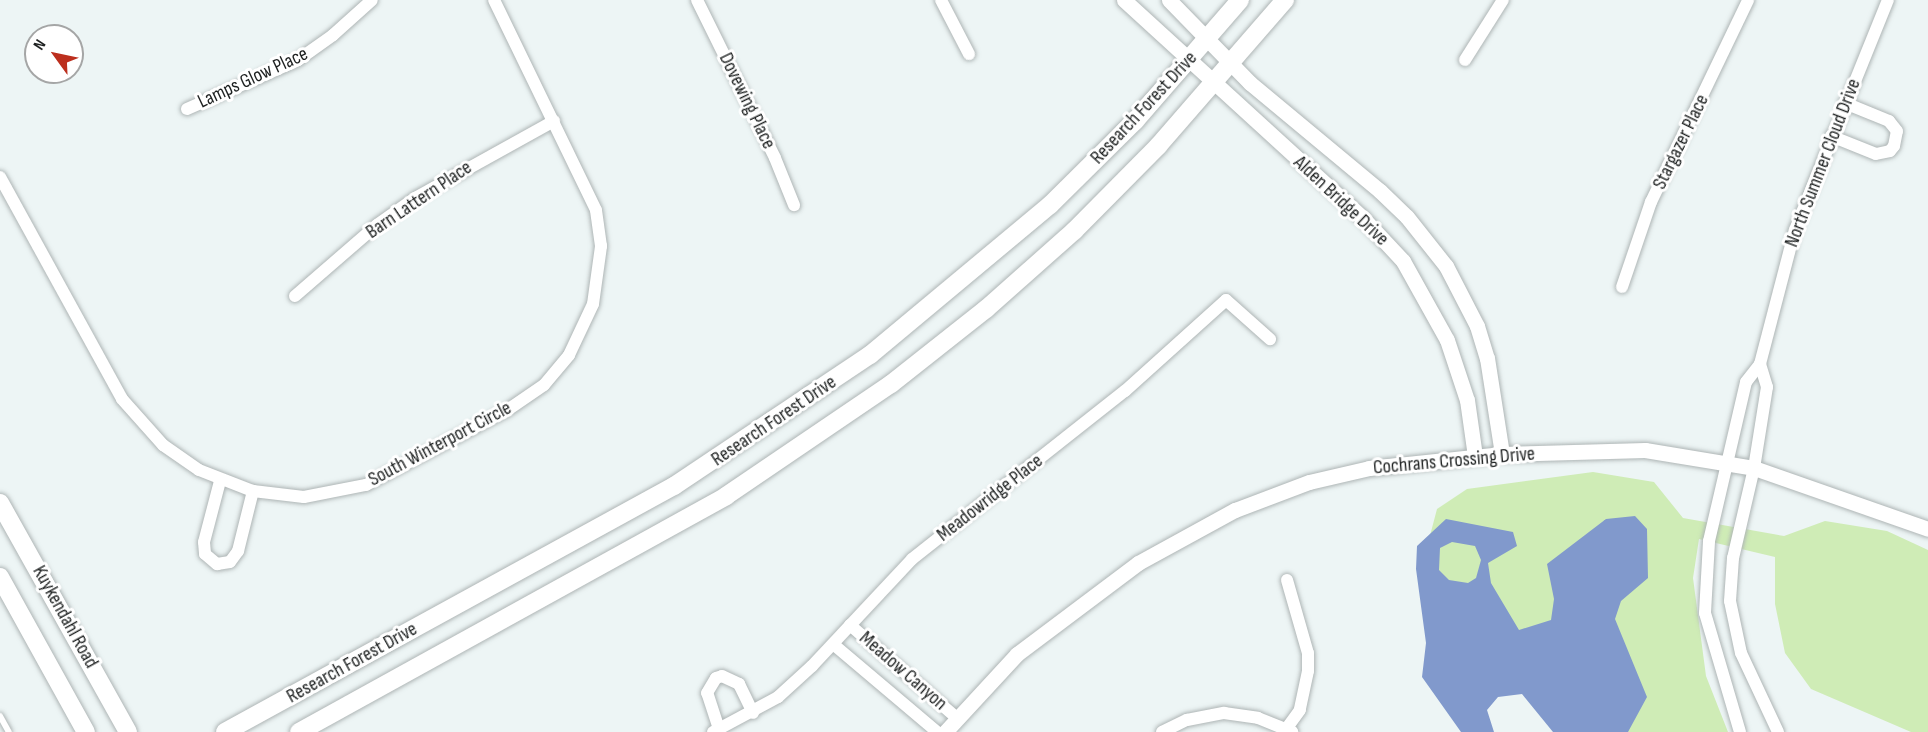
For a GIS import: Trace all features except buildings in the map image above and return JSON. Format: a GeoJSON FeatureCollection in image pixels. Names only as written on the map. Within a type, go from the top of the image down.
{"type":"FeatureCollection","features":[{"type":"Feature","properties":{"kind":"main road","name":"Research Forest Drive"},"geometry":{"type":"LineString","coordinates":[[225,732],[605,525],[781,417],[870,355],[1050,205],[1187,62],[1240,0]]}},
{"type":"Feature","properties":{"kind":"main road","name":"Research Forest Drive"},"geometry":{"type":"LineString","coordinates":[[299,732],[682,521],[805,446],[891,384],[995,301],[1074,231],[1232,64],[1286,0]]}},
{"type":"Feature","properties":{"kind":"main road","name":"Kuykendahl Road"},"geometry":{"type":"LineString","coordinates":[[0,503],[128,732]]}},
{"type":"Feature","properties":{"kind":"main road","name":"Kuykendahl Road"},"geometry":{"type":"LineString","coordinates":[[0,577],[86,732]]}},
{"type":"Feature","properties":{"kind":"street","name":"Lamps Glow Place"},"geometry":{"type":"LineString","coordinates":[[188,109],[298,60],[333,35],[372,0]]}},
{"type":"Feature","properties":{"kind":"street","name":"South Winterport Circle"},"geometry":{"type":"LineString","coordinates":[[0,177],[122,399],[163,444],[220,481],[252,491],[304,497],[366,484],[506,411],[558,370],[588,321],[598,284],[602,246],[590,193],[494,0]]}},
{"type":"Feature","properties":{"kind":"street","name":"Dovewing Place"},"geometry":{"type":"LineString","coordinates":[[697,0],[775,158],[794,204]]}},
{"type":"Feature","properties":{"kind":"street"},"geometry":{"type":"LineString","coordinates":[[941,0],[969,54]]}},
{"type":"Feature","properties":{"kind":"street","name":"Alden Bridge Drive"},"geometry":{"type":"LineString","coordinates":[[1124,0],[1187,62],[1362,217],[1403,261],[1447,340],[1467,400],[1474,456]]}},
{"type":"Feature","properties":{"kind":"street","name":"Alden Bridge Drive"},"geometry":{"type":"LineString","coordinates":[[1169,0],[1232,64],[1380,191],[1407,218],[1446,266],[1477,326],[1487,358],[1502,454]]}},
{"type":"Feature","properties":{"kind":"street"},"geometry":{"type":"LineString","coordinates":[[1465,60],[1503,0]]}},
{"type":"Feature","properties":{"kind":"street","name":"Stargazer Place"},"geometry":{"type":"LineString","coordinates":[[1622,287],[1651,202],[1748,0]]}},
{"type":"Feature","properties":{"kind":"street","name":"North Summer Cloud Drive"},"geometry":{"type":"LineString","coordinates":[[1740,732],[1705,613],[1709,541],[1746,382],[1760,364],[1795,230],[1831,136],[1888,0]]}},
{"type":"Feature","properties":{"kind":"street"},"geometry":{"type":"LineString","coordinates":[[1831,136],[1876,154],[1890,151],[1898,138],[1889,121],[1845,103]]}},
{"type":"Feature","properties":{"kind":"street","name":"Barn Lattern Place"},"geometry":{"type":"LineString","coordinates":[[294,296],[377,225],[415,198],[554,121]]}},
{"type":"Feature","properties":{"kind":"street","name":"Meadowridge Place"},"geometry":{"type":"LineString","coordinates":[[716,731],[753,713],[778,697],[833,644],[912,559],[1125,391],[1226,300],[1270,339]]}},
{"type":"Feature","properties":{"kind":"street","name":"North Summer Cloud Drive"},"geometry":{"type":"LineString","coordinates":[[1760,364],[1767,387],[1754,468],[1733,558],[1730,601],[1741,653],[1778,732]]}},
{"type":"Feature","properties":{"kind":"street","name":"Cochrans Crossing Drive"},"geometry":{"type":"LineString","coordinates":[[945,732],[1017,654],[1085,600],[1138,563],[1234,510],[1309,482],[1369,468],[1502,454],[1645,450],[1729,462],[1754,468],[1928,529]]}},
{"type":"Feature","properties":{"kind":"street"},"geometry":{"type":"LineString","coordinates":[[220,481],[204,542],[206,555],[217,564],[230,562],[238,551],[252,491]]}},
{"type":"Feature","properties":{"kind":"street"},"geometry":{"type":"LineString","coordinates":[[1162,732],[1187,720],[1224,713],[1258,718],[1290,730],[1300,710],[1306,690],[1308,653],[1287,580]]}},
{"type":"Feature","properties":{"kind":"street","name":"Meadow Canyon"},"geometry":{"type":"LineString","coordinates":[[850,625],[957,718]]}},
{"type":"Feature","properties":{"kind":"street","name":"Meadow Canyon"},"geometry":{"type":"LineString","coordinates":[[833,644],[937,732]]}},
{"type":"Feature","properties":{"kind":"street"},"geometry":{"type":"LineString","coordinates":[[716,731],[707,693],[716,678],[722,676],[739,684],[753,713]]}},
{"type":"Feature","properties":{"kind":"lane"},"geometry":{"type":"LineString","coordinates":[[0,716],[9,732]]}},
{"type":"Feature","properties":{"kind":"green space"},"geometry":{"type":"Polygon","coordinates":[[[1593,472],[1654,482],[1683,518],[1784,536],[1825,521],[1887,531],[1928,550],[1928,732],[1911,732],[1811,689],[1785,653],[1775,604],[1775,557],[1699,539],[1693,578],[1706,676],[1728,732],[1574,732],[1433,579],[1427,547],[1437,509],[1467,489],[1593,472]]]}},
{"type":"Feature","properties":{"kind":"water"},"geometry":{"type":"Polygon","coordinates":[[[1635,516],[1647,529],[1648,578],[1621,601],[1615,619],[1647,697],[1628,732],[1553,732],[1522,694],[1498,697],[1487,710],[1494,732],[1461,732],[1422,677],[1426,643],[1416,569],[1417,546],[1446,519],[1513,532],[1517,546],[1488,563],[1491,583],[1519,630],[1551,620],[1554,599],[1547,564],[1606,519],[1635,516]],[[1452,542],[1440,548],[1439,570],[1449,580],[1468,583],[1476,578],[1481,560],[1475,546],[1452,542]]]}}]}
